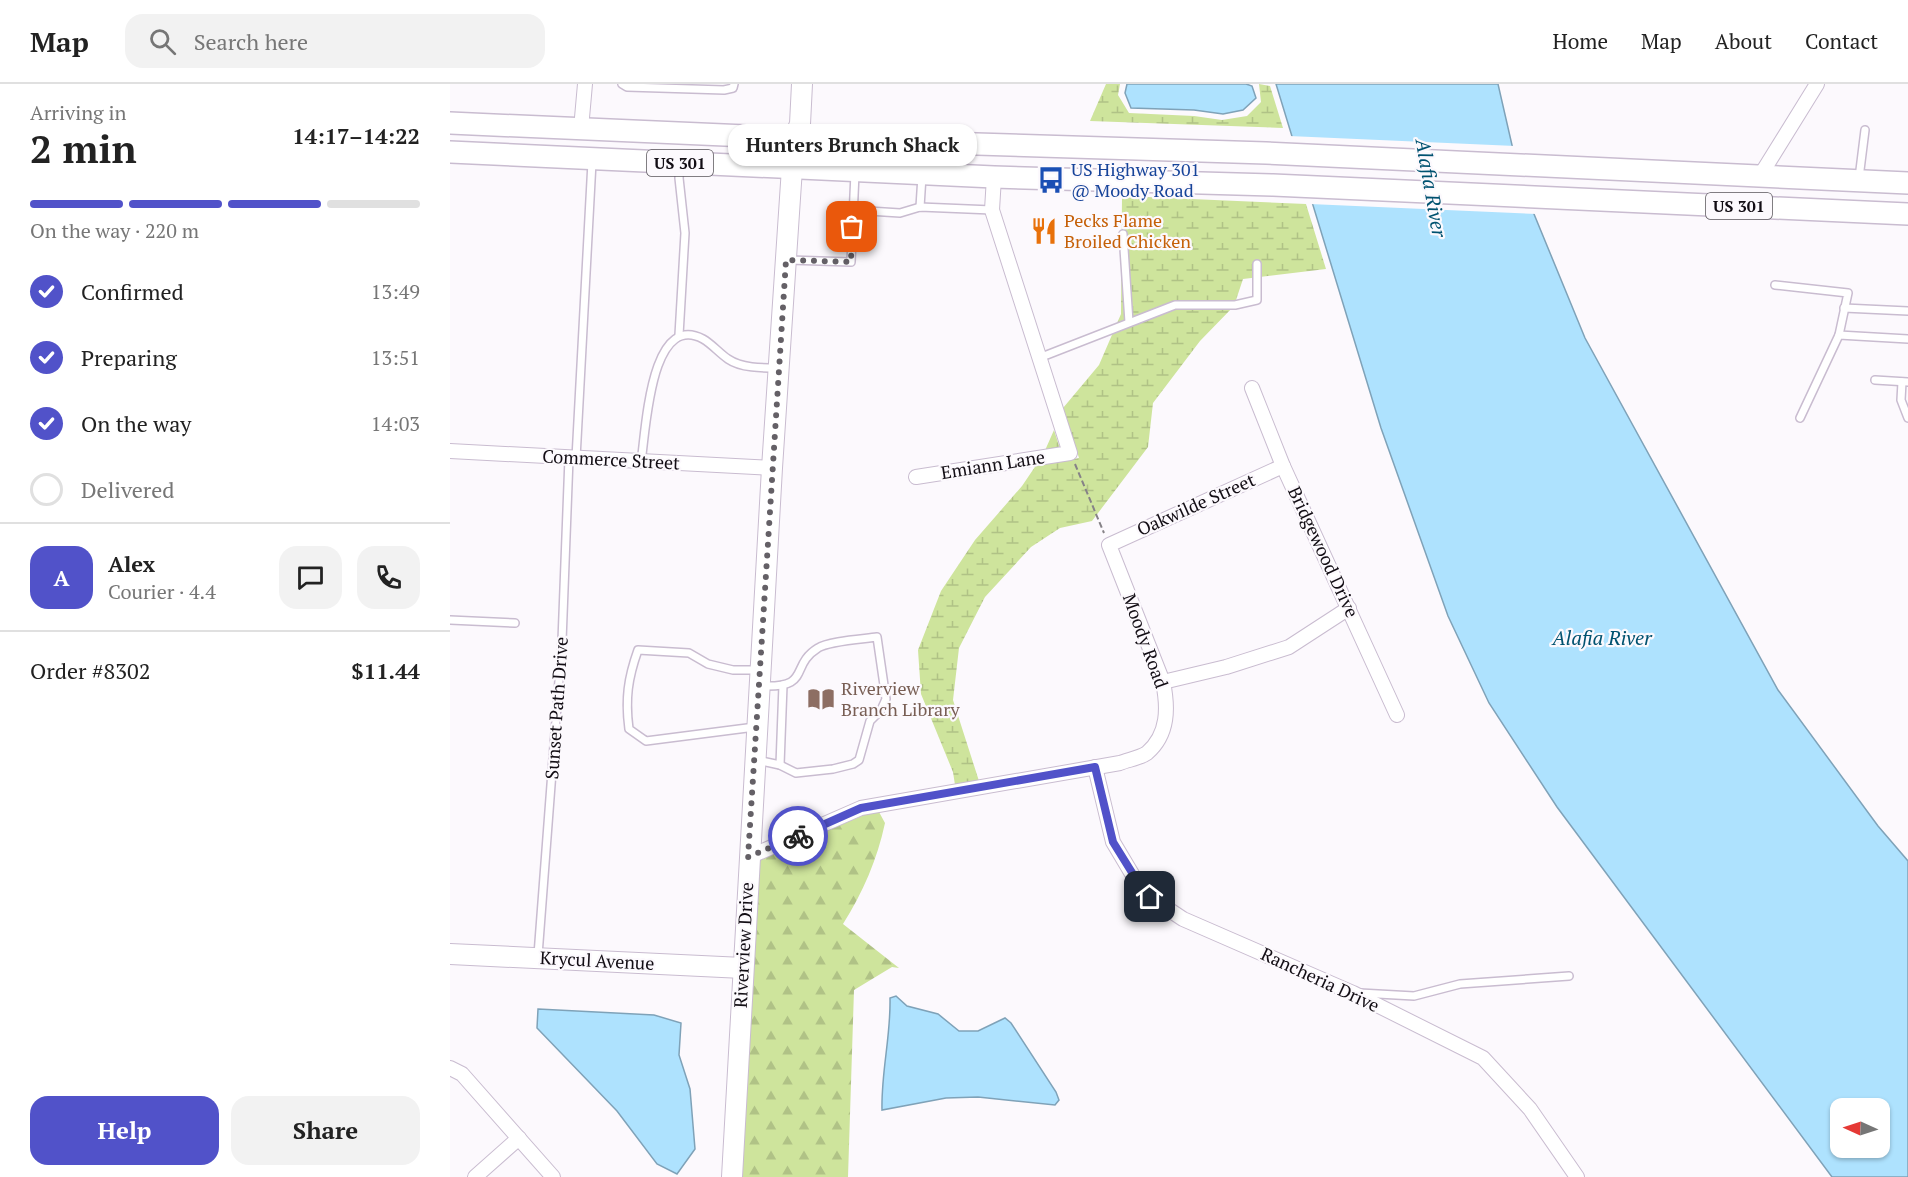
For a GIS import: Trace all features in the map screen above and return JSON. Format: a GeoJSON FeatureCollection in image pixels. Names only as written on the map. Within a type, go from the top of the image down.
{"type":"FeatureCollection","features":[{"type":"Feature","properties":{"kind":"main road","name":"US 301"},"geometry":{"type":"LineString","coordinates":[[450,123],[794,138],[1266,153],[1908,183]]}},
{"type":"Feature","properties":{"kind":"main road"},"geometry":{"type":"LineString","coordinates":[[450,137],[521,139],[558,128]]}},
{"type":"Feature","properties":{"kind":"main road"},"geometry":{"type":"LineString","coordinates":[[994,177],[1013,160],[1092,162],[1123,149]]}},
{"type":"Feature","properties":{"kind":"main road","name":"US 301"},"geometry":{"type":"LineString","coordinates":[[450,152],[994,177],[1273,185],[1908,214]]}},
{"type":"Feature","properties":{"kind":"street"},"geometry":{"type":"LineString","coordinates":[[581,129],[585,84]]}},
{"type":"Feature","properties":{"kind":"street","name":"Riverview Drive"},"geometry":{"type":"LineString","coordinates":[[791,84],[788,124],[794,138]]}},
{"type":"Feature","properties":{"kind":"street","name":"Riverview Drive"},"geometry":{"type":"LineString","coordinates":[[732,1177],[748,857],[778,368],[794,138],[800,124],[802,84]]}},
{"type":"Feature","properties":{"kind":"street"},"geometry":{"type":"LineString","coordinates":[[1760,176],[1817,84]]}},
{"type":"Feature","properties":{"kind":"street"},"geometry":{"type":"LineString","coordinates":[[994,177],[992,210],[1039,358]]}},
{"type":"Feature","properties":{"kind":"street","name":"Emiann Lane"},"geometry":{"type":"LineString","coordinates":[[916,477],[1070,453],[1039,358]]}},
{"type":"Feature","properties":{"kind":"street","name":"Bridgewood Drive"},"geometry":{"type":"LineString","coordinates":[[1252,388],[1283,466],[1398,715]]}},
{"type":"Feature","properties":{"kind":"street","name":"Commerce Street"},"geometry":{"type":"LineString","coordinates":[[450,451],[772,468]]}},
{"type":"Feature","properties":{"kind":"street","name":"Oakwilde Street"},"geometry":{"type":"LineString","coordinates":[[1109,545],[1283,466]]}},
{"type":"Feature","properties":{"kind":"street","name":"Moody Road"},"geometry":{"type":"LineString","coordinates":[[748,857],[861,808],[1120,763],[1146,753],[1164,728],[1167,703],[1163,682],[1109,545]]}},
{"type":"Feature","properties":{"kind":"street"},"geometry":{"type":"LineString","coordinates":[[1163,682],[1226,667],[1288,647],[1349,608]]}},
{"type":"Feature","properties":{"kind":"street","name":"Rancheria Drive"},"geometry":{"type":"LineString","coordinates":[[1095,767],[1113,842],[1150,897],[1183,919],[1353,993],[1483,1058],[1530,1109],[1577,1177]]}},
{"type":"Feature","properties":{"kind":"street","name":"Krycul Avenue"},"geometry":{"type":"LineString","coordinates":[[450,954],[743,968]]}},
{"type":"Feature","properties":{"kind":"street"},"geometry":{"type":"LineString","coordinates":[[450,1068],[462,1074],[554,1177]]}},
{"type":"Feature","properties":{"kind":"street"},"geometry":{"type":"LineString","coordinates":[[476,1177],[519,1138]]}},
{"type":"Feature","properties":{"kind":"lane"},"geometry":{"type":"LineString","coordinates":[[622,84],[627,87],[724,90],[732,88],[734,84]]}},
{"type":"Feature","properties":{"kind":"lane"},"geometry":{"type":"LineString","coordinates":[[1859,181],[1865,130]]}},
{"type":"Feature","properties":{"kind":"lane","name":"Sunset Path Drive"},"geometry":{"type":"LineString","coordinates":[[538,958],[592,159]]}},
{"type":"Feature","properties":{"kind":"lane"},"geometry":{"type":"LineString","coordinates":[[679,335],[685,233],[679,178],[680,163]]}},
{"type":"Feature","properties":{"kind":"lane"},"geometry":{"type":"LineString","coordinates":[[786,260],[851,262],[855,171]]}},
{"type":"Feature","properties":{"kind":"lane"},"geometry":{"type":"LineString","coordinates":[[920,207],[922,174]]}},
{"type":"Feature","properties":{"kind":"lane"},"geometry":{"type":"LineString","coordinates":[[853,210],[900,213],[920,207],[992,210]]}},
{"type":"Feature","properties":{"kind":"lane"},"geometry":{"type":"LineString","coordinates":[[1123,234],[1129,322]]}},
{"type":"Feature","properties":{"kind":"lane"},"geometry":{"type":"LineString","coordinates":[[1039,358],[1175,305],[1235,304],[1257,300],[1257,264]]}},
{"type":"Feature","properties":{"kind":"lane"},"geometry":{"type":"LineString","coordinates":[[1776,285],[1848,293],[1839,335],[1800,418]]}},
{"type":"Feature","properties":{"kind":"lane"},"geometry":{"type":"LineString","coordinates":[[1844,308],[1908,311]]}},
{"type":"Feature","properties":{"kind":"lane"},"geometry":{"type":"LineString","coordinates":[[642,462],[649,404],[660,357],[672,340],[679,335],[692,335],[704,339],[730,361],[755,367],[778,368]]}},
{"type":"Feature","properties":{"kind":"lane"},"geometry":{"type":"LineString","coordinates":[[1839,335],[1908,339]]}},
{"type":"Feature","properties":{"kind":"lane"},"geometry":{"type":"LineString","coordinates":[[1875,380],[1905,382],[1901,400],[1908,418]]}},
{"type":"Feature","properties":{"kind":"lane"},"geometry":{"type":"LineString","coordinates":[[450,620],[515,623]]}},
{"type":"Feature","properties":{"kind":"lane"},"geometry":{"type":"LineString","coordinates":[[755,760],[780,765],[796,773],[853,765],[859,760],[867,728],[886,699],[877,637],[818,647],[805,661],[798,677],[783,685],[716,666],[689,653],[638,650],[629,674],[625,702],[629,729],[646,741],[757,726]]}},
{"type":"Feature","properties":{"kind":"lane"},"geometry":{"type":"LineString","coordinates":[[780,765],[783,685]]}},
{"type":"Feature","properties":{"kind":"lane"},"geometry":{"type":"LineString","coordinates":[[1353,993],[1414,996],[1460,984],[1569,976]]}},
{"type":"Feature","properties":{"kind":"path"},"geometry":{"type":"LineString","coordinates":[[1076,467],[1101,526]]}},
{"type":"Feature","properties":{"kind":"green space"},"geometry":{"type":"Polygon","coordinates":[[[1106,84],[1120,84],[1118,95],[1129,113],[1194,116],[1222,120],[1247,116],[1261,102],[1259,84],[1270,86],[1283,128],[1090,121],[1106,84]]]}},
{"type":"Feature","properties":{"kind":"green space"},"geometry":{"type":"Polygon","coordinates":[[[1122,196],[1306,204],[1326,269],[1243,279],[1234,306],[1200,341],[1153,403],[1148,447],[1092,521],[1060,528],[1031,547],[985,597],[959,648],[953,700],[979,781],[955,785],[953,772],[921,694],[918,650],[941,591],[975,540],[1022,486],[1043,455],[1054,430],[1064,461],[1079,458],[1063,408],[1099,365],[1121,314],[1122,196]]]}},
{"type":"Feature","properties":{"kind":"green space"},"geometry":{"type":"Polygon","coordinates":[[[879,812],[885,823],[878,850],[863,888],[843,924],[899,968],[892,967],[854,990],[848,1177],[739,1177],[756,861],[864,815],[879,812]]]}},
{"type":"Feature","properties":{"kind":"water"},"geometry":{"type":"Polygon","coordinates":[[[1127,84],[1246,84],[1252,86],[1256,98],[1243,110],[1223,114],[1194,110],[1131,108],[1125,93],[1127,84]]]}},
{"type":"Feature","properties":{"kind":"water","name":"Alafia River"},"geometry":{"type":"Polygon","coordinates":[[[1276,84],[1498,84],[1520,180],[1585,338],[1778,690],[1878,826],[1908,861],[1908,1177],[1832,1177],[1557,807],[1489,703],[1448,616],[1381,428],[1276,84]]]}},
{"type":"Feature","properties":{"kind":"water"},"geometry":{"type":"Polygon","coordinates":[[[896,996],[907,1006],[938,1014],[959,1031],[978,1031],[1005,1018],[1011,1023],[1059,1100],[1055,1105],[978,1097],[946,1098],[882,1110],[890,998],[896,996]]]}},
{"type":"Feature","properties":{"kind":"water"},"geometry":{"type":"Polygon","coordinates":[[[538,1009],[654,1015],[681,1023],[679,1055],[690,1089],[695,1149],[677,1174],[657,1164],[617,1111],[537,1028],[538,1009]]]}},
{"type":"Feature","properties":{"kind":"pier"},"geometry":{"type":"Polygon","coordinates":[[[1289,136],[1515,146],[1523,179],[1537,214],[1310,204],[1289,136]]]}},
{"type":"Feature","properties":{"kind":"way so far"},"geometry":{"type":"LineString","coordinates":[[798,836],[748,857],[786,260],[851,262],[852,227]]}},
{"type":"Feature","properties":{"kind":"place","name":"US Highway 301 @ Moody Road"},"geometry":{"type":"Point","coordinates":[1051,180]}},
{"type":"Feature","properties":{"kind":"place","name":"Hunters Brunch Shack"},"geometry":{"type":"Point","coordinates":[852,227]}},
{"type":"Feature","properties":{"kind":"place","name":"Pecks Flame Broiled Chicken"},"geometry":{"type":"Point","coordinates":[1044,231]}},
{"type":"Feature","properties":{"kind":"place","name":"Riverview Branch Library"},"geometry":{"type":"Point","coordinates":[821,699]}},
{"type":"Feature","properties":{"kind":"route"},"geometry":{"type":"LineString","coordinates":[[798,836],[861,808],[1095,767],[1113,842],[1150,897]]}}]}
